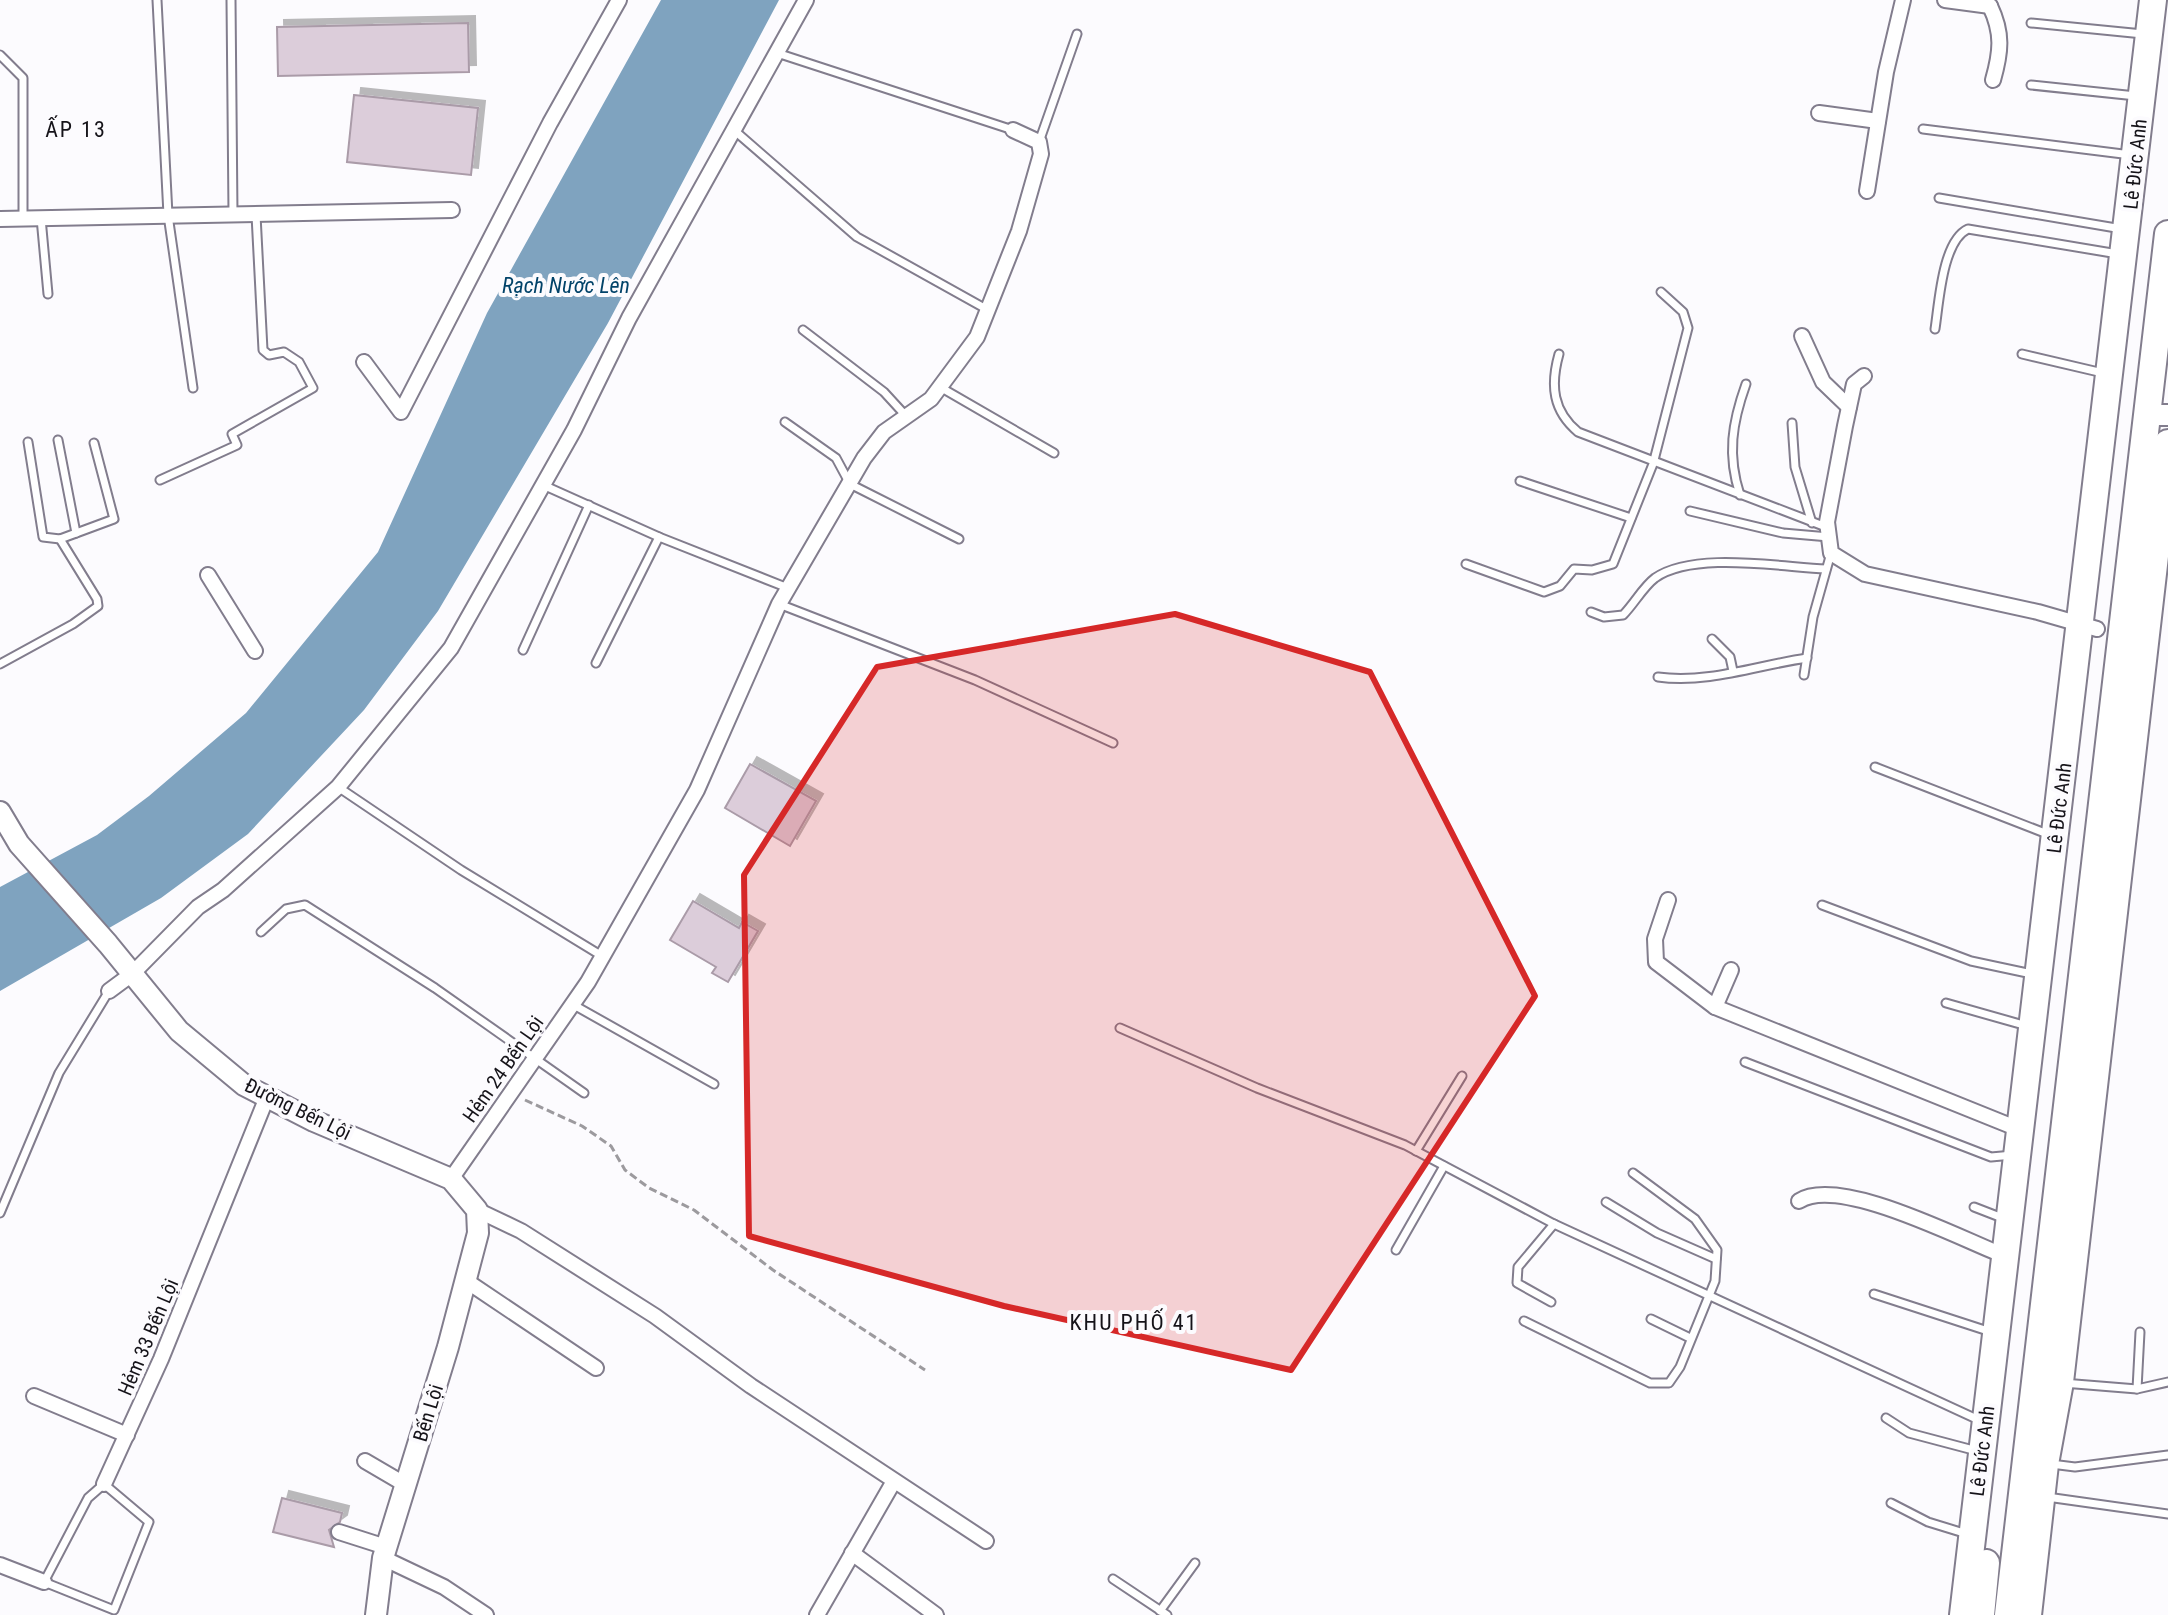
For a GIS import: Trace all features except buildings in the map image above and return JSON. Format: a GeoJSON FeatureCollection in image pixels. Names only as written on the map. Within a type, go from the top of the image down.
{"type":"FeatureCollection","features":[{"type":"Feature","properties":{"kind":"highway","name":"Lê Đức Anh"},"geometry":{"type":"LineString","coordinates":[[1981,1615],[1980,1538],[1990,1425],[2159,32],[2153,0]]}},
{"type":"Feature","properties":{"kind":"highway","name":"Lê Đức Anh"},"geometry":{"type":"LineString","coordinates":[[1963,1615],[1980,1538],[1994,1494],[2009,1220],[2056,837],[2088,627],[2109,374],[2143,97],[2159,32]]}},
{"type":"Feature","properties":{"kind":"highway","name":"Lê Đức Anh"},"geometry":{"type":"LineString","coordinates":[[2008,1615],[2157,415],[2168,234]]}},
{"type":"Feature","properties":{"kind":"highway"},"geometry":{"type":"LineString","coordinates":[[2028,1615],[2045,1464],[2060,1382],[2162,548],[2168,443]]}},
{"type":"Feature","properties":{"kind":"street"},"geometry":{"type":"LineString","coordinates":[[364,362],[401,412],[550,123],[619,0]]}},
{"type":"Feature","properties":{"kind":"street"},"geometry":{"type":"LineString","coordinates":[[109,991],[132,974],[198,907],[223,890],[338,787],[451,648],[574,430],[629,318],[806,0]]}},
{"type":"Feature","properties":{"kind":"street"},"geometry":{"type":"LineString","coordinates":[[1867,191],[1903,0]]}},
{"type":"Feature","properties":{"kind":"street"},"geometry":{"type":"LineString","coordinates":[[1945,0],[1992,3],[1999,25],[2001,53],[1993,80]]}},
{"type":"Feature","properties":{"kind":"street"},"geometry":{"type":"LineString","coordinates":[[1819,113],[1878,121]]}},
{"type":"Feature","properties":{"kind":"street"},"geometry":{"type":"LineString","coordinates":[[1013,130],[1039,142]]}},
{"type":"Feature","properties":{"kind":"street","name":"Hẻm 24 Bến Lội"},"geometry":{"type":"LineString","coordinates":[[451,1179],[588,982],[697,790],[779,604],[850,484],[884,432],[931,399],[977,337],[1030,194],[1041,154],[1039,142]]}},
{"type":"Feature","properties":{"kind":"street"},"geometry":{"type":"LineString","coordinates":[[0,219],[452,210]]}},
{"type":"Feature","properties":{"kind":"street"},"geometry":{"type":"LineString","coordinates":[[1802,336],[1823,382],[1849,407]]}},
{"type":"Feature","properties":{"kind":"street"},"geometry":{"type":"LineString","coordinates":[[1864,376],[1854,384],[1849,407],[1829,532],[1831,553],[1865,574],[2038,612],[2088,627]]}},
{"type":"Feature","properties":{"kind":"street"},"geometry":{"type":"LineString","coordinates":[[208,575],[255,651]]}},
{"type":"Feature","properties":{"kind":"street","name":"Đường Bến Lội"},"geometry":{"type":"LineString","coordinates":[[0,812],[31,859],[108,944],[179,1031],[244,1085],[451,1179],[477,1210]]}},
{"type":"Feature","properties":{"kind":"street"},"geometry":{"type":"LineString","coordinates":[[1668,900],[1655,939],[1656,962],[1715,1007],[2020,1142]]}},
{"type":"Feature","properties":{"kind":"street"},"geometry":{"type":"LineString","coordinates":[[1715,1007],[1731,970]]}},
{"type":"Feature","properties":{"kind":"street","name":"Hẻm 33 Bến Lội"},"geometry":{"type":"LineString","coordinates":[[104,1484],[267,1097]]}},
{"type":"Feature","properties":{"kind":"street"},"geometry":{"type":"LineString","coordinates":[[1799,1201],[1809,1194],[1839,1195],[1872,1204],[2005,1256]]}},
{"type":"Feature","properties":{"kind":"street"},"geometry":{"type":"LineString","coordinates":[[477,1210],[521,1231],[655,1316],[751,1386],[986,1541]]}},
{"type":"Feature","properties":{"kind":"street","name":"Bến Lội"},"geometry":{"type":"LineString","coordinates":[[376,1615],[385,1552],[478,1233],[477,1210]]}},
{"type":"Feature","properties":{"kind":"street"},"geometry":{"type":"LineString","coordinates":[[465,1280],[596,1368]]}},
{"type":"Feature","properties":{"kind":"street"},"geometry":{"type":"LineString","coordinates":[[34,1396],[127,1435]]}},
{"type":"Feature","properties":{"kind":"street"},"geometry":{"type":"LineString","coordinates":[[365,1461],[406,1485]]}},
{"type":"Feature","properties":{"kind":"street"},"geometry":{"type":"LineString","coordinates":[[817,1615],[894,1481]]}},
{"type":"Feature","properties":{"kind":"street"},"geometry":{"type":"LineString","coordinates":[[339,1532],[385,1552],[486,1615]]}},
{"type":"Feature","properties":{"kind":"street"},"geometry":{"type":"LineString","coordinates":[[852,1553],[936,1615]]}},
{"type":"Feature","properties":{"kind":"street"},"geometry":{"type":"LineString","coordinates":[[0,1565],[44,1582]]}},
{"type":"Feature","properties":{"kind":"lane"},"geometry":{"type":"LineString","coordinates":[[157,0],[168,215],[193,388]]}},
{"type":"Feature","properties":{"kind":"lane"},"geometry":{"type":"LineString","coordinates":[[231,0],[233,213]]}},
{"type":"Feature","properties":{"kind":"lane"},"geometry":{"type":"LineString","coordinates":[[2031,23],[2159,32]]}},
{"type":"Feature","properties":{"kind":"lane"},"geometry":{"type":"LineString","coordinates":[[1039,142],[1077,34]]}},
{"type":"Feature","properties":{"kind":"lane"},"geometry":{"type":"LineString","coordinates":[[777,53],[1013,130]]}},
{"type":"Feature","properties":{"kind":"lane"},"geometry":{"type":"LineString","coordinates":[[0,55],[23,78],[23,219]]}},
{"type":"Feature","properties":{"kind":"lane"},"geometry":{"type":"LineString","coordinates":[[2031,85],[2143,97]]}},
{"type":"Feature","properties":{"kind":"lane"},"geometry":{"type":"LineString","coordinates":[[1923,129],[2137,156]]}},
{"type":"Feature","properties":{"kind":"lane"},"geometry":{"type":"LineString","coordinates":[[735,131],[857,237],[988,310]]}},
{"type":"Feature","properties":{"kind":"lane"},"geometry":{"type":"LineString","coordinates":[[1939,198],[2126,242]]}},
{"type":"Feature","properties":{"kind":"lane"},"geometry":{"type":"LineString","coordinates":[[160,480],[237,445],[232,434],[313,388],[299,362],[284,352],[269,355],[263,350],[255,212]]}},
{"type":"Feature","properties":{"kind":"lane"},"geometry":{"type":"LineString","coordinates":[[41,218],[48,294]]}},
{"type":"Feature","properties":{"kind":"lane"},"geometry":{"type":"LineString","coordinates":[[1935,329],[1942,280],[1954,241],[1968,229],[2126,242]]}},
{"type":"Feature","properties":{"kind":"lane"},"geometry":{"type":"LineString","coordinates":[[1466,564],[1544,592],[1560,586],[1574,569],[1592,570],[1613,564],[1653,464],[1688,328],[1683,312],[1661,292]]}},
{"type":"Feature","properties":{"kind":"lane"},"geometry":{"type":"LineString","coordinates":[[803,330],[884,392],[906,416]]}},
{"type":"Feature","properties":{"kind":"lane"},"geometry":{"type":"LineString","coordinates":[[1559,354],[1555,392],[1562,419],[1578,432],[1829,532]]}},
{"type":"Feature","properties":{"kind":"lane"},"geometry":{"type":"LineString","coordinates":[[2022,354],[2109,374]]}},
{"type":"Feature","properties":{"kind":"lane"},"geometry":{"type":"LineString","coordinates":[[1740,495],[1732,470],[1732,425],[1746,384]]}},
{"type":"Feature","properties":{"kind":"lane"},"geometry":{"type":"LineString","coordinates":[[940,387],[1054,453]]}},
{"type":"Feature","properties":{"kind":"lane"},"geometry":{"type":"LineString","coordinates":[[785,422],[836,458],[850,484],[959,539]]}},
{"type":"Feature","properties":{"kind":"lane"},"geometry":{"type":"LineString","coordinates":[[1792,423],[1795,467],[1812,523]]}},
{"type":"Feature","properties":{"kind":"lane"},"geometry":{"type":"LineString","coordinates":[[58,440],[76,533]]}},
{"type":"Feature","properties":{"kind":"lane"},"geometry":{"type":"LineString","coordinates":[[28,442],[43,537],[60,539],[114,519],[94,443]]}},
{"type":"Feature","properties":{"kind":"lane"},"geometry":{"type":"LineString","coordinates":[[1520,481],[1631,518]]}},
{"type":"Feature","properties":{"kind":"lane"},"geometry":{"type":"LineString","coordinates":[[543,485],[659,537],[788,588]]}},
{"type":"Feature","properties":{"kind":"lane"},"geometry":{"type":"LineString","coordinates":[[523,650],[589,505]]}},
{"type":"Feature","properties":{"kind":"lane"},"geometry":{"type":"LineString","coordinates":[[1690,511],[1783,533],[1829,532]]}},
{"type":"Feature","properties":{"kind":"lane"},"geometry":{"type":"LineString","coordinates":[[596,663],[659,537]]}},
{"type":"Feature","properties":{"kind":"lane"},"geometry":{"type":"LineString","coordinates":[[0,664],[98,606],[97,599],[60,539]]}},
{"type":"Feature","properties":{"kind":"lane"},"geometry":{"type":"LineString","coordinates":[[1804,675],[1813,617],[1831,553]]}},
{"type":"Feature","properties":{"kind":"lane"},"geometry":{"type":"LineString","coordinates":[[1591,612],[1604,617],[1623,615],[1652,580],[1670,570],[1700,564],[1826,569]]}},
{"type":"Feature","properties":{"kind":"lane"},"geometry":{"type":"LineString","coordinates":[[779,604],[975,680],[1113,743]]}},
{"type":"Feature","properties":{"kind":"lane"},"geometry":{"type":"LineString","coordinates":[[1712,639],[1730,657],[1733,671]]}},
{"type":"Feature","properties":{"kind":"lane"},"geometry":{"type":"LineString","coordinates":[[1658,677],[1710,678],[1807,658]]}},
{"type":"Feature","properties":{"kind":"lane"},"geometry":{"type":"LineString","coordinates":[[1875,767],[2056,837]]}},
{"type":"Feature","properties":{"kind":"lane"},"geometry":{"type":"LineString","coordinates":[[338,787],[461,870],[602,956]]}},
{"type":"Feature","properties":{"kind":"lane"},"geometry":{"type":"LineString","coordinates":[[261,932],[286,909],[305,905],[435,988],[584,1093]]}},
{"type":"Feature","properties":{"kind":"lane"},"geometry":{"type":"LineString","coordinates":[[1822,905],[1971,961],[2038,976]]}},
{"type":"Feature","properties":{"kind":"lane"},"geometry":{"type":"LineString","coordinates":[[0,1213],[59,1073],[109,991]]}},
{"type":"Feature","properties":{"kind":"lane"},"geometry":{"type":"LineString","coordinates":[[1946,1003],[2033,1028]]}},
{"type":"Feature","properties":{"kind":"lane"},"geometry":{"type":"LineString","coordinates":[[572,1004],[714,1084]]}},
{"type":"Feature","properties":{"kind":"lane"},"geometry":{"type":"LineString","coordinates":[[1120,1028],[1257,1088],[1416,1151],[1554,1224],[1990,1425]]}},
{"type":"Feature","properties":{"kind":"lane"},"geometry":{"type":"LineString","coordinates":[[1745,1062],[1991,1157],[2020,1142]]}},
{"type":"Feature","properties":{"kind":"lane"},"geometry":{"type":"LineString","coordinates":[[1416,1151],[1462,1076]]}},
{"type":"Feature","properties":{"kind":"lane"},"geometry":{"type":"LineString","coordinates":[[1396,1250],[1444,1166]]}},
{"type":"Feature","properties":{"kind":"lane"},"geometry":{"type":"LineString","coordinates":[[1524,1321],[1619,1369],[1658,1385],[1669,1383],[1715,1281],[1717,1250],[1695,1219],[1633,1173]]}},
{"type":"Feature","properties":{"kind":"lane"},"geometry":{"type":"LineString","coordinates":[[1606,1202],[1657,1233],[1716,1259]]}},
{"type":"Feature","properties":{"kind":"lane"},"geometry":{"type":"LineString","coordinates":[[1974,1207],[2009,1220]]}},
{"type":"Feature","properties":{"kind":"lane"},"geometry":{"type":"LineString","coordinates":[[1551,1302],[1517,1283],[1518,1267],[1554,1224]]}},
{"type":"Feature","properties":{"kind":"lane"},"geometry":{"type":"LineString","coordinates":[[1874,1294],[2002,1331]]}},
{"type":"Feature","properties":{"kind":"lane"},"geometry":{"type":"LineString","coordinates":[[1651,1319],[1690,1338]]}},
{"type":"Feature","properties":{"kind":"lane"},"geometry":{"type":"LineString","coordinates":[[2137,1389],[2140,1332]]}},
{"type":"Feature","properties":{"kind":"lane"},"geometry":{"type":"LineString","coordinates":[[2060,1382],[2137,1389],[2168,1382]]}},
{"type":"Feature","properties":{"kind":"lane"},"geometry":{"type":"LineString","coordinates":[[1886,1418],[1909,1433],[1987,1454]]}},
{"type":"Feature","properties":{"kind":"lane"},"geometry":{"type":"LineString","coordinates":[[2045,1464],[2075,1467],[2168,1455]]}},
{"type":"Feature","properties":{"kind":"lane"},"geometry":{"type":"LineString","coordinates":[[44,1582],[114,1610],[149,1522],[104,1484]]}},
{"type":"Feature","properties":{"kind":"lane","name":"Hẻm 33 Bến Lội"},"geometry":{"type":"LineString","coordinates":[[44,1582],[88,1498],[104,1484]]}},
{"type":"Feature","properties":{"kind":"lane"},"geometry":{"type":"LineString","coordinates":[[2041,1496],[2168,1514]]}},
{"type":"Feature","properties":{"kind":"lane"},"geometry":{"type":"LineString","coordinates":[[1891,1503],[1928,1522],[1980,1538]]}},
{"type":"Feature","properties":{"kind":"lane"},"geometry":{"type":"LineString","coordinates":[[1113,1579],[1163,1613],[1195,1563]]}},
{"type":"Feature","properties":{"kind":"path"},"geometry":{"type":"LineString","coordinates":[[511,1092],[601,1139],[611,1146],[625,1170],[637,1179],[694,1210],[773,1270],[925,1370]]}},
{"type":"Feature","properties":{"kind":"highlighted area"},"geometry":{"type":"Polygon","coordinates":[[[1175,614],[1370,672],[1535,996],[1291,1370],[1004,1306],[749,1236],[744,875],[877,667],[1175,614]]]}},
{"type":"Feature","properties":{"kind":"water","name":"Rạch Nước Lên"},"geometry":{"type":"Polygon","coordinates":[[[661,0],[779,0],[608,323],[438,611],[364,710],[248,834],[161,898],[0,991],[0,887],[97,835],[149,796],[246,713],[378,552],[487,313],[661,0]]]}},
{"type":"Feature","properties":{"kind":"district","name":"ẤP 13"},"geometry":{"type":"Point","coordinates":[76,129]}},
{"type":"Feature","properties":{"kind":"district","name":"KHU PHỐ 41"},"geometry":{"type":"Point","coordinates":[1134,1322]}}]}
